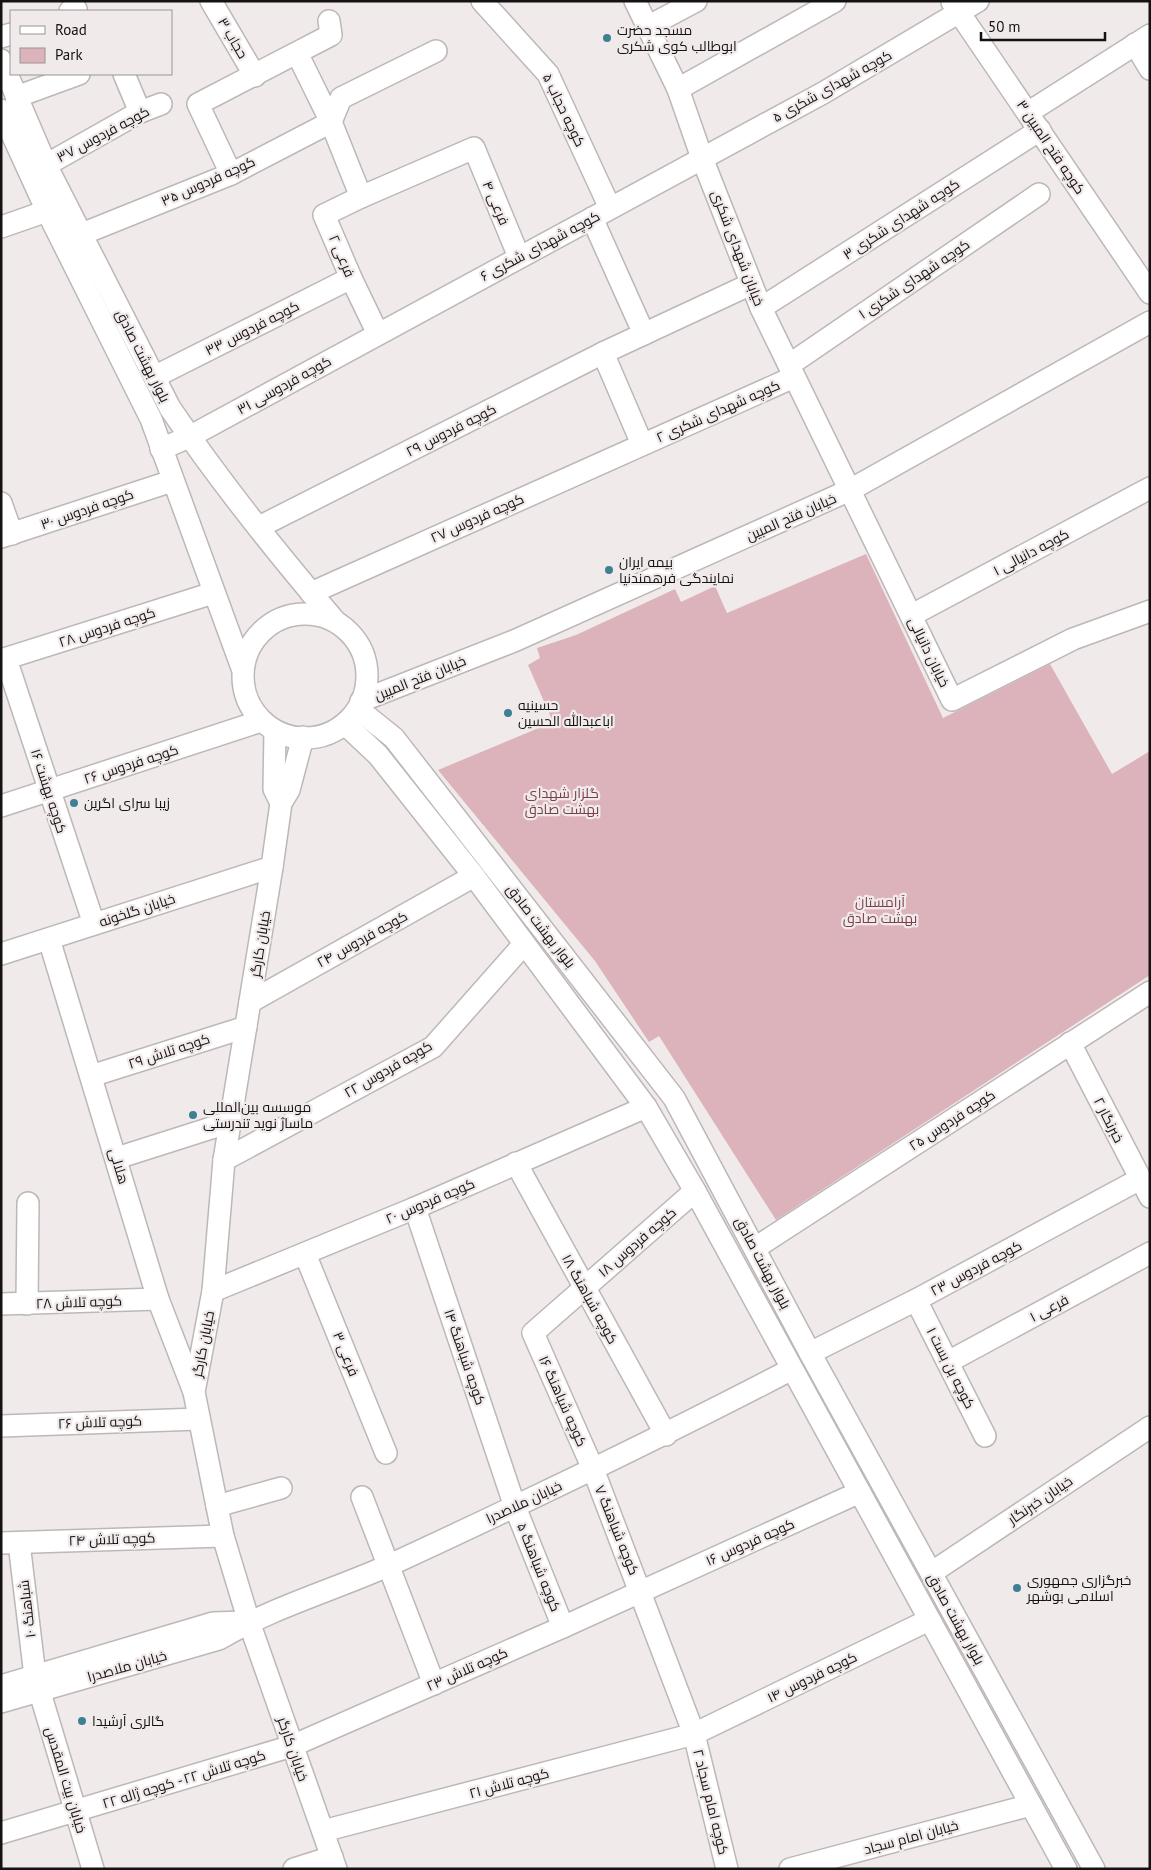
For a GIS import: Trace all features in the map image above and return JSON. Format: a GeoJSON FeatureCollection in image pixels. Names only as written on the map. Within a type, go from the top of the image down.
{"type":"FeatureCollection","features":[{"type":"Feature","properties":{"kind":"street","name":"حجاب ۳"},"geometry":{"type":"LineString","coordinates":[[212,1],[255,76]]}},
{"type":"Feature","properties":{"kind":"street","name":"کوچه حجاب ۵"},"geometry":{"type":"LineString","coordinates":[[482,1],[548,74],[601,213],[644,334]]}},
{"type":"Feature","properties":{"kind":"street","name":"خیابان شهدای شکری"},"geometry":{"type":"LineString","coordinates":[[635,1],[649,26],[678,89],[702,158],[761,308],[850,490]]}},
{"type":"Feature","properties":{"kind":"street"},"geometry":{"type":"LineString","coordinates":[[649,26],[696,1]]}},
{"type":"Feature","properties":{"kind":"street"},"geometry":{"type":"LineString","coordinates":[[678,89],[835,1]]}},
{"type":"Feature","properties":{"kind":"street","name":"کوچه فتح المبین ۳"},"geometry":{"type":"LineString","coordinates":[[963,5],[1034,121],[1150,293]]}},
{"type":"Feature","properties":{"kind":"street","name":"کوچه شهدای شکری ۵"},"geometry":{"type":"LineString","coordinates":[[702,158],[823,93],[963,5]]}},
{"type":"Feature","properties":{"kind":"street"},"geometry":{"type":"LineString","coordinates":[[231,174],[198,104],[332,35],[329,21]]}},
{"type":"Feature","properties":{"kind":"street"},"geometry":{"type":"LineString","coordinates":[[1142,40],[1150,69]]}},
{"type":"Feature","properties":{"kind":"street","name":"کوچه شهدای شکری ۳"},"geometry":{"type":"LineString","coordinates":[[761,308],[1034,121],[1142,40]]}},
{"type":"Feature","properties":{"kind":"street"},"geometry":{"type":"LineString","coordinates":[[331,122],[341,98],[436,51]]}},
{"type":"Feature","properties":{"kind":"street"},"geometry":{"type":"LineString","coordinates":[[297,53],[331,122],[361,197]]}},
{"type":"Feature","properties":{"kind":"street","name":"بلوار بهشت صادق"},"geometry":{"type":"LineString","coordinates":[[1,60],[9,103],[46,211],[150,419],[242,668]]}},
{"type":"Feature","properties":{"kind":"street"},"geometry":{"type":"LineString","coordinates":[[9,103],[77,75]]}},
{"type":"Feature","properties":{"kind":"street"},"geometry":{"type":"LineString","coordinates":[[124,75],[140,112]]}},
{"type":"Feature","properties":{"kind":"street","name":"بلوار بهشت صادق"},"geometry":{"type":"LineString","coordinates":[[9,103],[46,165],[170,408],[189,437],[335,621]]}},
{"type":"Feature","properties":{"kind":"street","name":"کوچه فردوس ۳۷"},"geometry":{"type":"LineString","coordinates":[[46,165],[140,112],[161,104]]}},
{"type":"Feature","properties":{"kind":"street","name":"کوچه فردوس ۳۵"},"geometry":{"type":"LineString","coordinates":[[82,234],[231,174],[331,122]]}},
{"type":"Feature","properties":{"kind":"street","name":"فرعی ۴"},"geometry":{"type":"LineString","coordinates":[[361,197],[474,148],[519,257]]}},
{"type":"Feature","properties":{"kind":"street","name":"کوچه شهدای شکری ۶"},"geometry":{"type":"LineString","coordinates":[[378,334],[702,158]]}},
{"type":"Feature","properties":{"kind":"street","name":"کوچه شهدای شکری ۱"},"geometry":{"type":"LineString","coordinates":[[792,371],[1039,194]]}},
{"type":"Feature","properties":{"kind":"street","name":"فرعی ۲"},"geometry":{"type":"LineString","coordinates":[[361,197],[324,215],[378,334]]}},
{"type":"Feature","properties":{"kind":"street"},"geometry":{"type":"LineString","coordinates":[[1,227],[46,211]]}},
{"type":"Feature","properties":{"kind":"street","name":"کوچه فردوس ۳۳"},"geometry":{"type":"LineString","coordinates":[[155,379],[164,372],[351,278]]}},
{"type":"Feature","properties":{"kind":"street","name":"کوچه فردوس ۲۹"},"geometry":{"type":"LineString","coordinates":[[259,527],[603,353],[751,284]]}},
{"type":"Feature","properties":{"kind":"street","name":"خیابان فتح المبین"},"geometry":{"type":"LineString","coordinates":[[355,711],[850,490],[1150,322]]}},
{"type":"Feature","properties":{"kind":"street","name":"کوچه فردوسی ۳۱"},"geometry":{"type":"LineString","coordinates":[[161,449],[189,437],[378,334]]}},
{"type":"Feature","properties":{"kind":"street"},"geometry":{"type":"LineString","coordinates":[[603,353],[642,444]]}},
{"type":"Feature","properties":{"kind":"street","name":"کوچه شهدای شکری ۲"},"geometry":{"type":"LineString","coordinates":[[642,444],[792,371]]}},
{"type":"Feature","properties":{"kind":"street","name":"کوچه فردوس ۲۷"},"geometry":{"type":"LineString","coordinates":[[311,593],[642,444]]}},
{"type":"Feature","properties":{"kind":"street","name":"کوچه فردوس ۳۰"},"geometry":{"type":"LineString","coordinates":[[7,536],[172,481]]}},
{"type":"Feature","properties":{"kind":"street","name":"کوچه دانیالی ۱"},"geometry":{"type":"LineString","coordinates":[[912,615],[1150,488]]}},
{"type":"Feature","properties":{"kind":"street","name":"خیابان دانیالی"},"geometry":{"type":"LineString","coordinates":[[850,490],[952,700],[1073,639],[1150,611]]}},
{"type":"Feature","properties":{"kind":"street"},"geometry":{"type":"LineString","coordinates":[[1,503],[7,536]]}},
{"type":"Feature","properties":{"kind":"street","name":"کوچه فردوس ۲۸"},"geometry":{"type":"LineString","coordinates":[[4,659],[214,593]]}},
{"type":"Feature","properties":{"kind":"street"},"geometry":{"type":"LineString","coordinates":[[296,614],[316,614],[335,621],[351,633],[362,650],[368,670],[366,690],[355,711],[328,734],[291,737],[268,726],[250,707],[243,688],[242,668],[248,648],[260,632],[276,620],[296,614]]}},
{"type":"Feature","properties":{"kind":"street","name":"کوچه بهشت ۱۶"},"geometry":{"type":"LineString","coordinates":[[4,659],[94,924]]}},
{"type":"Feature","properties":{"kind":"street","name":"بلوار بهشت صادق"},"geometry":{"type":"LineString","coordinates":[[355,711],[378,755],[474,876],[646,1107],[696,1190],[992,1737],[1066,1869]]}},
{"type":"Feature","properties":{"kind":"street","name":"بلوار بهشت صادق"},"geometry":{"type":"LineString","coordinates":[[355,711],[394,738],[674,1098],[810,1353],[1094,1869]]}},
{"type":"Feature","properties":{"kind":"street","name":"کوچه فردوس ۲۶"},"geometry":{"type":"LineString","coordinates":[[1,806],[268,726]]}},
{"type":"Feature","properties":{"kind":"street","name":"خیابان کارگر"},"geometry":{"type":"LineString","coordinates":[[268,726],[274,790],[280,804]]}},
{"type":"Feature","properties":{"kind":"street","name":"خیابان کارگر"},"geometry":{"type":"LineString","coordinates":[[303,737],[290,790],[280,804],[272,867],[224,1160],[214,1291],[194,1392],[223,1536],[249,1622],[334,1863]]}},
{"type":"Feature","properties":{"kind":"street","name":"خیابان گلخونه"},"geometry":{"type":"LineString","coordinates":[[1,954],[272,867]]}},
{"type":"Feature","properties":{"kind":"street","name":"کوچه فردوس ۲۴"},"geometry":{"type":"LineString","coordinates":[[250,1002],[474,876]]}},
{"type":"Feature","properties":{"kind":"street","name":"هلالی"},"geometry":{"type":"LineString","coordinates":[[49,939],[117,1158],[158,1300],[194,1392]]}},
{"type":"Feature","properties":{"kind":"street","name":"کوچه فردوس ۲۲"},"geometry":{"type":"LineString","coordinates":[[224,1160],[432,1046],[524,944]]}},
{"type":"Feature","properties":{"kind":"street","name":"کوچه فردوس ۲۵"},"geometry":{"type":"LineString","coordinates":[[755,1248],[1150,992]]}},
{"type":"Feature","properties":{"kind":"street","name":"کوچه تلاش ۲۹"},"geometry":{"type":"LineString","coordinates":[[91,1076],[246,1026]]}},
{"type":"Feature","properties":{"kind":"street","name":"خبرنگار ۲"},"geometry":{"type":"LineString","coordinates":[[1070,1043],[1145,1188]]}},
{"type":"Feature","properties":{"kind":"street","name":"کوچه فردوس ۲۰"},"geometry":{"type":"LineString","coordinates":[[214,1291],[415,1208],[646,1107]]}},
{"type":"Feature","properties":{"kind":"street"},"geometry":{"type":"LineString","coordinates":[[117,1158],[230,1122]]}},
{"type":"Feature","properties":{"kind":"street","name":"کوچه شباهنگ ۱۸"},"geometry":{"type":"LineString","coordinates":[[516,1163],[666,1435]]}},
{"type":"Feature","properties":{"kind":"street","name":"کوچه فردوس ۲۳"},"geometry":{"type":"LineString","coordinates":[[810,1353],[1145,1188]]}},
{"type":"Feature","properties":{"kind":"street","name":"کوچه فردوس ۱۸"},"geometry":{"type":"LineString","coordinates":[[533,1333],[696,1190]]}},
{"type":"Feature","properties":{"kind":"street"},"geometry":{"type":"LineString","coordinates":[[28,1203],[28,1304]]}},
{"type":"Feature","properties":{"kind":"street","name":"کوچه شباهنگ ۱۴"},"geometry":{"type":"LineString","coordinates":[[415,1208],[515,1507]]}},
{"type":"Feature","properties":{"kind":"street","name":"فرعی ۱"},"geometry":{"type":"LineString","coordinates":[[948,1362],[1150,1253]]}},
{"type":"Feature","properties":{"kind":"street","name":"فرعی ۳"},"geometry":{"type":"LineString","coordinates":[[305,1254],[386,1453]]}},
{"type":"Feature","properties":{"kind":"street","name":"کوچه تلاش ۲۸"},"geometry":{"type":"LineString","coordinates":[[1,1304],[158,1300]]}},
{"type":"Feature","properties":{"kind":"street","name":"کوچه بن بست ۱"},"geometry":{"type":"LineString","coordinates":[[916,1300],[985,1436]]}},
{"type":"Feature","properties":{"kind":"street","name":"کوچه شباهنگ ۱۶"},"geometry":{"type":"LineString","coordinates":[[533,1333],[593,1469]]}},
{"type":"Feature","properties":{"kind":"street","name":"خیابان ملاصدرا"},"geometry":{"type":"LineString","coordinates":[[1,1702],[37,1684],[213,1623],[249,1622],[388,1566],[666,1435],[792,1369]]}},
{"type":"Feature","properties":{"kind":"street","name":"کوچه تلاش ۲۶"},"geometry":{"type":"LineString","coordinates":[[1,1426],[199,1419]]}},
{"type":"Feature","properties":{"kind":"street","name":"خیابان خبرنگار"},"geometry":{"type":"LineString","coordinates":[[931,1573],[1150,1427]]}},
{"type":"Feature","properties":{"kind":"street","name":"کوچه شباهنگ ۷"},"geometry":{"type":"LineString","coordinates":[[593,1469],[694,1734]]}},
{"type":"Feature","properties":{"kind":"street"},"geometry":{"type":"LineString","coordinates":[[217,1506],[282,1488]]}},
{"type":"Feature","properties":{"kind":"street","name":"کوچه فردوس ۱۶"},"geometry":{"type":"LineString","coordinates":[[641,1591],[860,1492]]}},
{"type":"Feature","properties":{"kind":"street"},"geometry":{"type":"LineString","coordinates":[[362,1497],[434,1684]]}},
{"type":"Feature","properties":{"kind":"street","name":"کوچه شباهنگ ۵"},"geometry":{"type":"LineString","coordinates":[[515,1507],[563,1627]]}},
{"type":"Feature","properties":{"kind":"street","name":"کوچه تلاش ۲۴"},"geometry":{"type":"LineString","coordinates":[[10,1543],[223,1536]]}},
{"type":"Feature","properties":{"kind":"street","name":"شباهنگ ۱۰"},"geometry":{"type":"LineString","coordinates":[[10,1543],[37,1684]]}},
{"type":"Feature","properties":{"kind":"street","name":"کوچه تلاش ۲۳"},"geometry":{"type":"LineString","coordinates":[[292,1746],[641,1591]]}},
{"type":"Feature","properties":{"kind":"street","name":"کوچه فردوس ۱۴"},"geometry":{"type":"LineString","coordinates":[[694,1734],[929,1620]]}},
{"type":"Feature","properties":{"kind":"street","name":"خیابان ملاصدرا"},"geometry":{"type":"LineString","coordinates":[[1,1686],[37,1684]]}},
{"type":"Feature","properties":{"kind":"street","name":"خیابان بیت المقدس"},"geometry":{"type":"LineString","coordinates":[[37,1684],[94,1869]]}},
{"type":"Feature","properties":{"kind":"street"},"geometry":{"type":"LineString","coordinates":[[992,1737],[1015,1726]]}},
{"type":"Feature","properties":{"kind":"street","name":"کوچه تلاش ۲۱"},"geometry":{"type":"LineString","coordinates":[[323,1831],[694,1734]]}},
{"type":"Feature","properties":{"kind":"street","name":"کوچه امام سجاد ۲"},"geometry":{"type":"LineString","coordinates":[[694,1734],[727,1869]]}},
{"type":"Feature","properties":{"kind":"street","name":"کوچه تلاش ۲۲ - کوچه ژاله ۲۲"},"geometry":{"type":"LineString","coordinates":[[1,1833],[292,1746]]}},
{"type":"Feature","properties":{"kind":"street","name":"خیابان امام سجاد"},"geometry":{"type":"LineString","coordinates":[[790,1869],[1031,1805]]}},
{"type":"Feature","properties":{"kind":"street"},"geometry":{"type":"LineString","coordinates":[[294,1869],[334,1863]]}},
{"type":"Feature","properties":{"kind":"green space","name":"آرامستان بهشت صادق"},"geometry":{"type":"Polygon","coordinates":[[[866,554],[943,718],[1050,664],[1112,774],[1150,751],[1150,975],[776,1220],[659,1036],[649,1042],[595,961],[438,770],[553,722],[528,665],[540,658],[537,648],[576,635],[675,589],[681,602],[715,586],[727,613],[866,554]]]}},
{"type":"Feature","properties":{"kind":"place","name":"مسجد حضرت ابوطالب کوی شکری"},"geometry":{"type":"Point","coordinates":[607,38]}},
{"type":"Feature","properties":{"kind":"place","name":"بیمه ایران نمایندگی فرهمندنیا"},"geometry":{"type":"Point","coordinates":[609,570]}},
{"type":"Feature","properties":{"kind":"place","name":"حسینیه اباعبدالله الحسین"},"geometry":{"type":"Point","coordinates":[508,713]}},
{"type":"Feature","properties":{"kind":"place","name":"زیبا سرای اگرین"},"geometry":{"type":"Point","coordinates":[74,803]}},
{"type":"Feature","properties":{"kind":"place","name":"موسسه بین‌المللی ماساژ نوید تندرستی"},"geometry":{"type":"Point","coordinates":[193,1115]}},
{"type":"Feature","properties":{"kind":"place","name":"خبرگزاری جمهوری اسلامی بوشهر"},"geometry":{"type":"Point","coordinates":[1017,1588]}},
{"type":"Feature","properties":{"kind":"place","name":"گالری آرشیدا"},"geometry":{"type":"Point","coordinates":[82,1721]}},
{"type":"Feature","properties":{"kind":"park label","name":"گلزار شهدای بهشت صادق"},"geometry":{"type":"Point","coordinates":[562,802]}}]}
